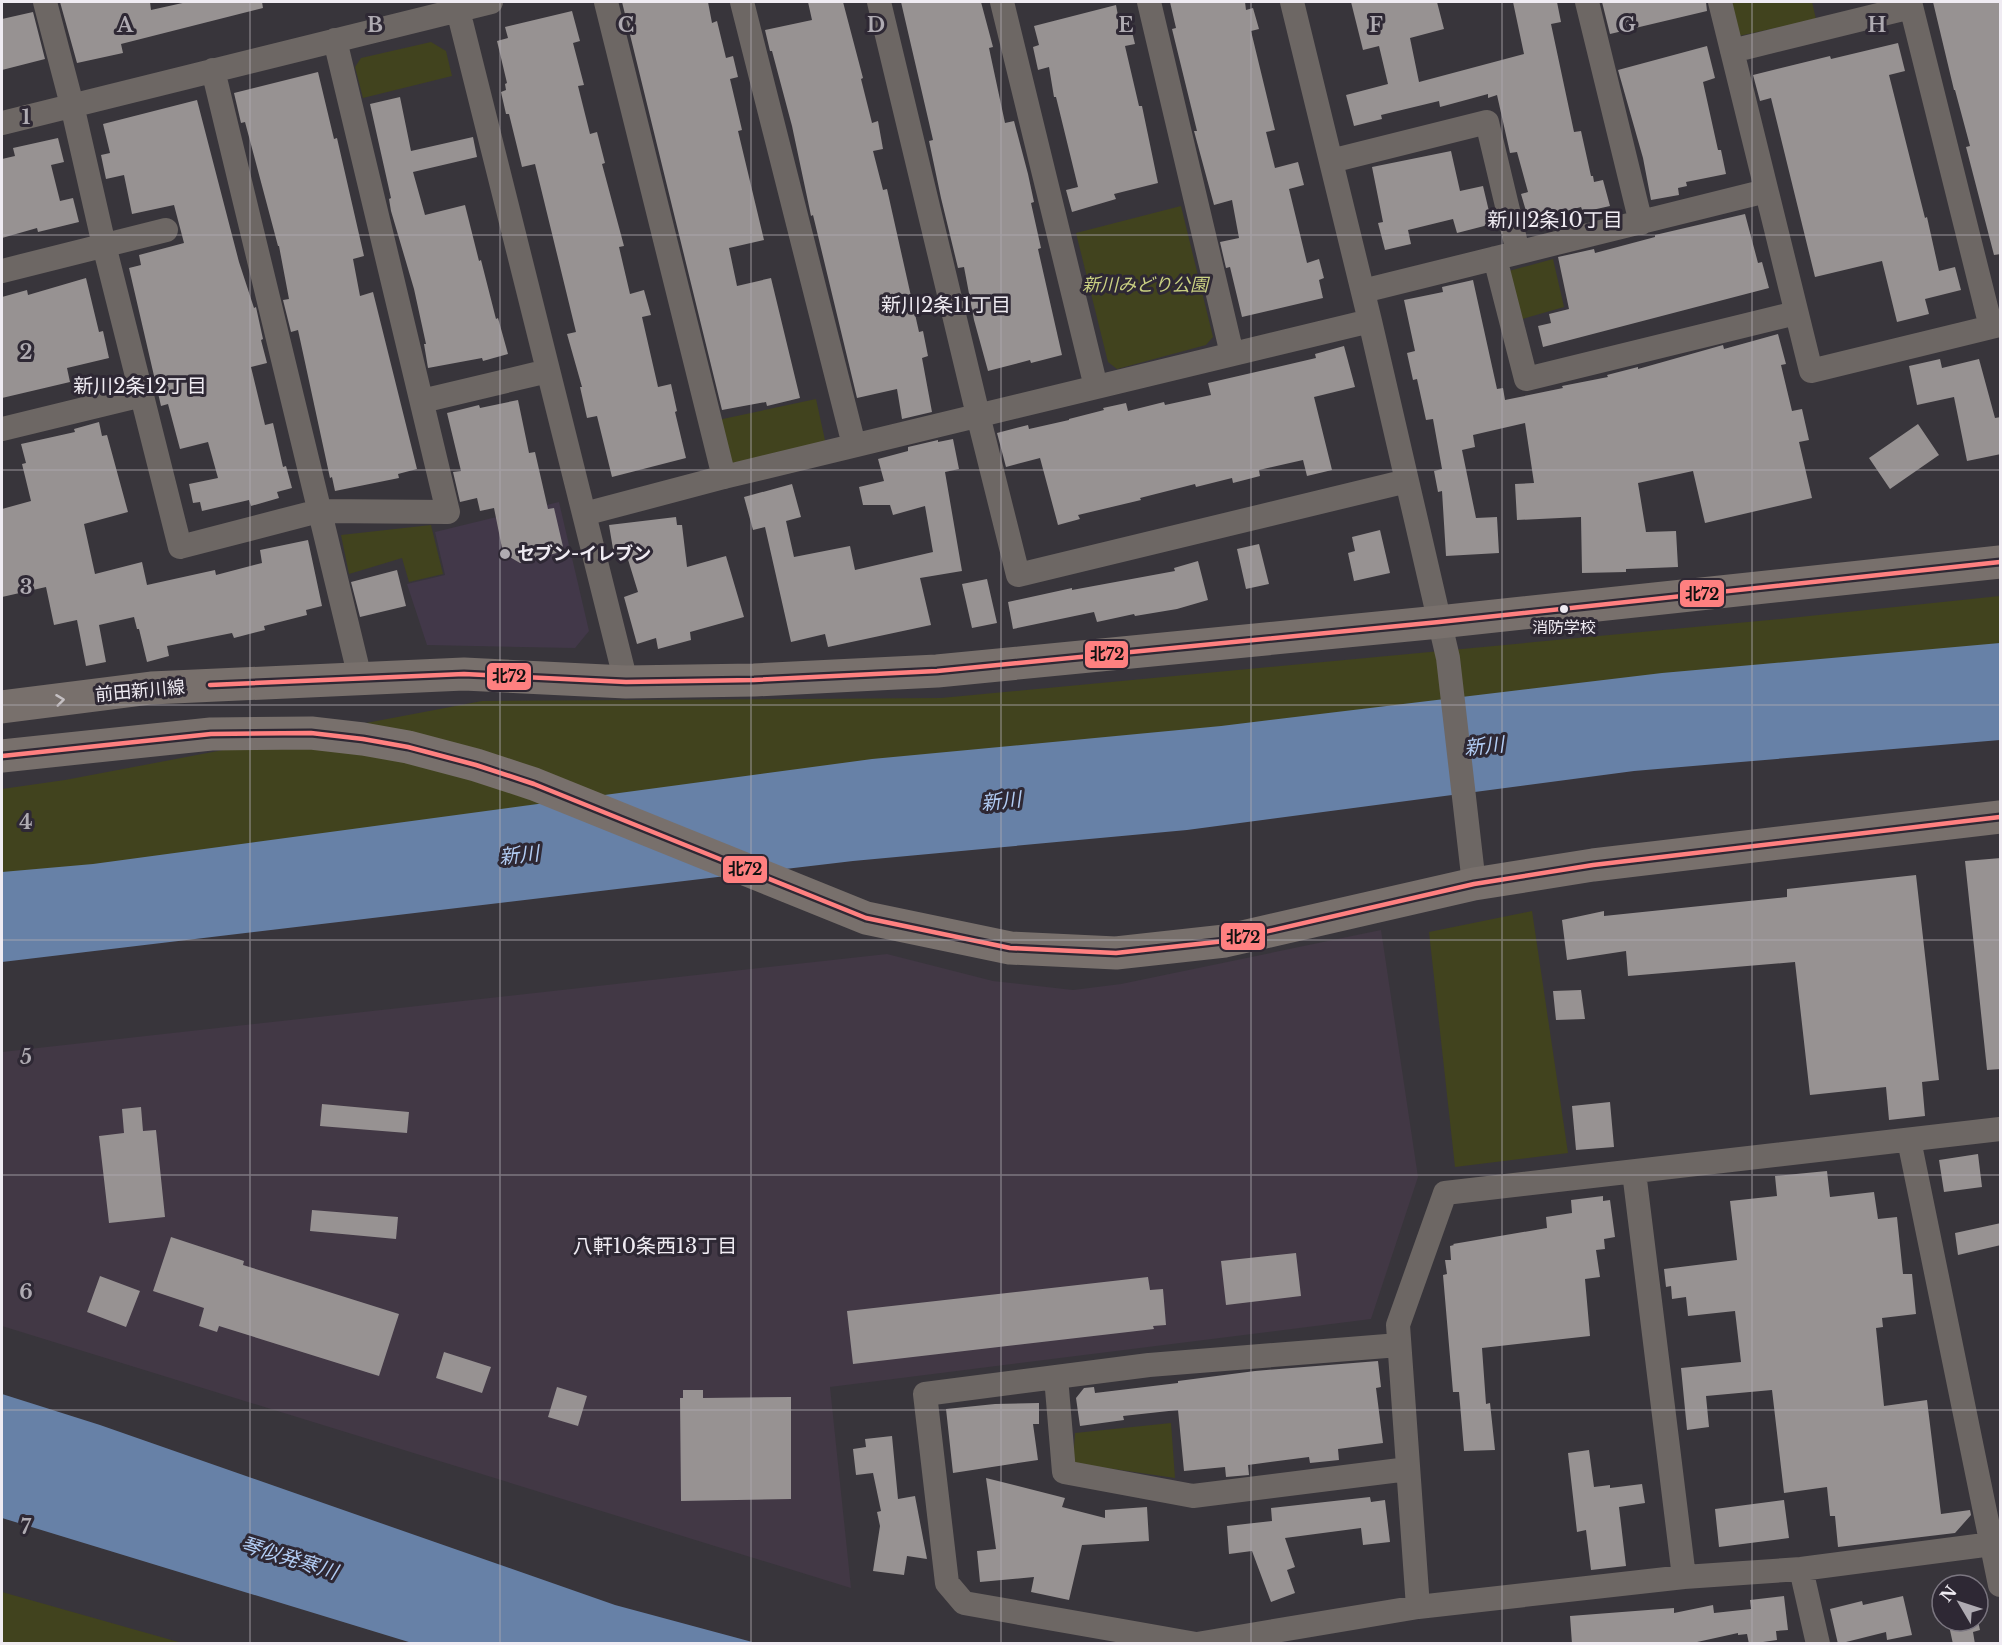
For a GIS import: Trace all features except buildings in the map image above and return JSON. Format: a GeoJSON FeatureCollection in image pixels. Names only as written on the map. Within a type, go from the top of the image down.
{"type":"FeatureCollection","features":[{"type":"Feature","properties":{"kind":"main road","name":"前田新川線"},"geometry":{"type":"LineString","coordinates":[[2,707],[151,688],[360,678],[464,674],[626,682],[754,680],[937,671],[1439,622],[2001,562]]}},
{"type":"Feature","properties":{"kind":"main road"},"geometry":{"type":"LineString","coordinates":[[2,756],[211,734],[310,733],[363,739],[408,747],[476,765],[534,784],[866,918],[1010,948],[1116,953],[1225,941],[1474,884],[1593,865],[2001,817]]}},
{"type":"Feature","properties":{"kind":"street"},"geometry":{"type":"LineString","coordinates":[[45,2],[180,547],[319,510],[448,512],[335,40]]}},
{"type":"Feature","properties":{"kind":"street"},"geometry":{"type":"LineString","coordinates":[[2,123],[335,40],[457,6],[491,2]]}},
{"type":"Feature","properties":{"kind":"street"},"geometry":{"type":"LineString","coordinates":[[606,2],[724,477]]}},
{"type":"Feature","properties":{"kind":"street"},"geometry":{"type":"LineString","coordinates":[[742,2],[854,445]]}},
{"type":"Feature","properties":{"kind":"street"},"geometry":{"type":"LineString","coordinates":[[879,2],[1018,575],[1407,481]]}},
{"type":"Feature","properties":{"kind":"street"},"geometry":{"type":"LineString","coordinates":[[1002,2],[1096,387]]}},
{"type":"Feature","properties":{"kind":"street"},"geometry":{"type":"LineString","coordinates":[[1149,2],[1232,354]]}},
{"type":"Feature","properties":{"kind":"street"},"geometry":{"type":"LineString","coordinates":[[1292,2],[1363,291],[1448,658],[1474,884]]}},
{"type":"Feature","properties":{"kind":"street"},"geometry":{"type":"LineString","coordinates":[[1587,2],[1641,223]]}},
{"type":"Feature","properties":{"kind":"street"},"geometry":{"type":"LineString","coordinates":[[1720,2],[1810,371],[1996,326],[1911,4],[1732,51]]}},
{"type":"Feature","properties":{"kind":"street"},"geometry":{"type":"LineString","coordinates":[[457,6],[626,682]]}},
{"type":"Feature","properties":{"kind":"street"},"geometry":{"type":"LineString","coordinates":[[213,70],[360,678]]}},
{"type":"Feature","properties":{"kind":"street"},"geometry":{"type":"LineString","coordinates":[[1331,161],[1487,122],[1526,379],[1796,313]]}},
{"type":"Feature","properties":{"kind":"street"},"geometry":{"type":"LineString","coordinates":[[1363,291],[1766,191]]}},
{"type":"Feature","properties":{"kind":"street"},"geometry":{"type":"LineString","coordinates":[[2,271],[166,230]]}},
{"type":"Feature","properties":{"kind":"street"},"geometry":{"type":"LineString","coordinates":[[584,514],[854,445],[1370,321]]}},
{"type":"Feature","properties":{"kind":"street"},"geometry":{"type":"LineString","coordinates":[[423,400],[548,371]]}},
{"type":"Feature","properties":{"kind":"street"},"geometry":{"type":"LineString","coordinates":[[2,429],[142,395]]}},
{"type":"Feature","properties":{"kind":"street"},"geometry":{"type":"LineString","coordinates":[[1418,1607],[1398,1325],[1445,1193],[2001,1129]]}},
{"type":"Feature","properties":{"kind":"street"},"geometry":{"type":"LineString","coordinates":[[1909,1140],[2001,1585]]}},
{"type":"Feature","properties":{"kind":"street"},"geometry":{"type":"LineString","coordinates":[[1634,1172],[1684,1577]]}},
{"type":"Feature","properties":{"kind":"street"},"geometry":{"type":"LineString","coordinates":[[1400,1345],[1149,1365],[925,1394],[947,1583],[964,1603],[1196,1644],[1418,1607],[1684,1577],[1802,1569],[1992,1544]]}},
{"type":"Feature","properties":{"kind":"street"},"geometry":{"type":"LineString","coordinates":[[1056,1377],[1064,1472],[1193,1496],[1408,1469]]}},
{"type":"Feature","properties":{"kind":"street"},"geometry":{"type":"LineString","coordinates":[[1802,1569],[1818,1644]]}},
{"type":"Feature","properties":{"kind":"shaded area","name":"セブン-イレブン"},"geometry":{"type":"Polygon","coordinates":[[[559,502],[589,631],[575,648],[427,645],[407,584],[445,575],[435,532],[559,502]]]}},
{"type":"Feature","properties":{"kind":"shaded area"},"geometry":{"type":"Polygon","coordinates":[[[1381,930],[1418,1177],[1371,1319],[830,1387],[851,1588],[2,1326],[2,1052],[887,954],[993,981],[1073,990],[1121,984],[1381,930]]]}},
{"type":"Feature","properties":{"kind":"green space"},"geometry":{"type":"Polygon","coordinates":[[[1731,2],[1812,2],[1816,19],[1739,36],[1731,2]]]}},
{"type":"Feature","properties":{"kind":"green space"},"geometry":{"type":"Polygon","coordinates":[[[431,42],[446,51],[452,76],[363,98],[355,67],[361,58],[431,42]]]}},
{"type":"Feature","properties":{"kind":"green space","name":"新川みどり公園"},"geometry":{"type":"Polygon","coordinates":[[[1181,206],[1213,337],[1206,345],[1117,369],[1108,362],[1076,233],[1181,206]]]}},
{"type":"Feature","properties":{"kind":"green space"},"geometry":{"type":"Polygon","coordinates":[[[1553,259],[1564,307],[1519,320],[1509,271],[1553,259]]]}},
{"type":"Feature","properties":{"kind":"green space"},"geometry":{"type":"Polygon","coordinates":[[[816,399],[826,445],[728,469],[718,420],[816,399]]]}},
{"type":"Feature","properties":{"kind":"green space"},"geometry":{"type":"Polygon","coordinates":[[[431,525],[443,574],[409,582],[402,558],[349,574],[341,535],[431,525]]]}},
{"type":"Feature","properties":{"kind":"green space"},"geometry":{"type":"Polygon","coordinates":[[[2000,596],[2000,677],[2,888],[2,789],[65,780],[482,701],[941,698],[2000,596]]]}},
{"type":"Feature","properties":{"kind":"green space"},"geometry":{"type":"Polygon","coordinates":[[[1532,911],[1568,1153],[1455,1167],[1429,932],[1532,911]]]}},
{"type":"Feature","properties":{"kind":"green space"},"geometry":{"type":"Polygon","coordinates":[[[1171,1423],[1175,1478],[1073,1463],[1075,1433],[1171,1423]]]}},
{"type":"Feature","properties":{"kind":"green space"},"geometry":{"type":"Polygon","coordinates":[[[2,1592],[182,1643],[2,1643],[2,1592]]]}},
{"type":"Feature","properties":{"kind":"water","name":"新川"},"geometry":{"type":"Polygon","coordinates":[[[2000,643],[2000,740],[1634,771],[1187,830],[853,861],[2,962],[2,872],[93,864],[872,759],[1221,726],[1662,673],[2000,643]]]}},
{"type":"Feature","properties":{"kind":"water","name":"琴似発寒川"},"geometry":{"type":"Polygon","coordinates":[[[2,1394],[100,1425],[615,1605],[756,1643],[412,1643],[2,1518],[2,1394]]]}},
{"type":"Feature","properties":{"kind":"transit line","name":"北72"},"geometry":{"type":"LineString","coordinates":[[210,685],[464,674],[626,682],[754,680],[937,671],[1439,622],[2000,562]]}},
{"type":"Feature","properties":{"kind":"transit line","name":"北72"},"geometry":{"type":"LineString","coordinates":[[2,756],[211,734],[311,733],[363,739],[408,747],[476,765],[534,784],[866,918],[1010,948],[1116,953],[1225,941],[1474,884],[1593,865],[2000,817]]}},
{"type":"Feature","properties":{"kind":"place","name":"セブン-イレブン"},"geometry":{"type":"Point","coordinates":[505,554]}},
{"type":"Feature","properties":{"kind":"place","name":"消防学校"},"geometry":{"type":"Point","coordinates":[1564,609]}},
{"type":"Feature","properties":{"kind":"district","name":"新川2条10丁目"},"geometry":{"type":"Point","coordinates":[1555,220]}},
{"type":"Feature","properties":{"kind":"district","name":"新川2条11丁目"},"geometry":{"type":"Point","coordinates":[946,305]}},
{"type":"Feature","properties":{"kind":"district","name":"新川2条12丁目"},"geometry":{"type":"Point","coordinates":[140,386]}},
{"type":"Feature","properties":{"kind":"district","name":"八軒10条西13丁目"},"geometry":{"type":"Point","coordinates":[655,1246]}}]}
